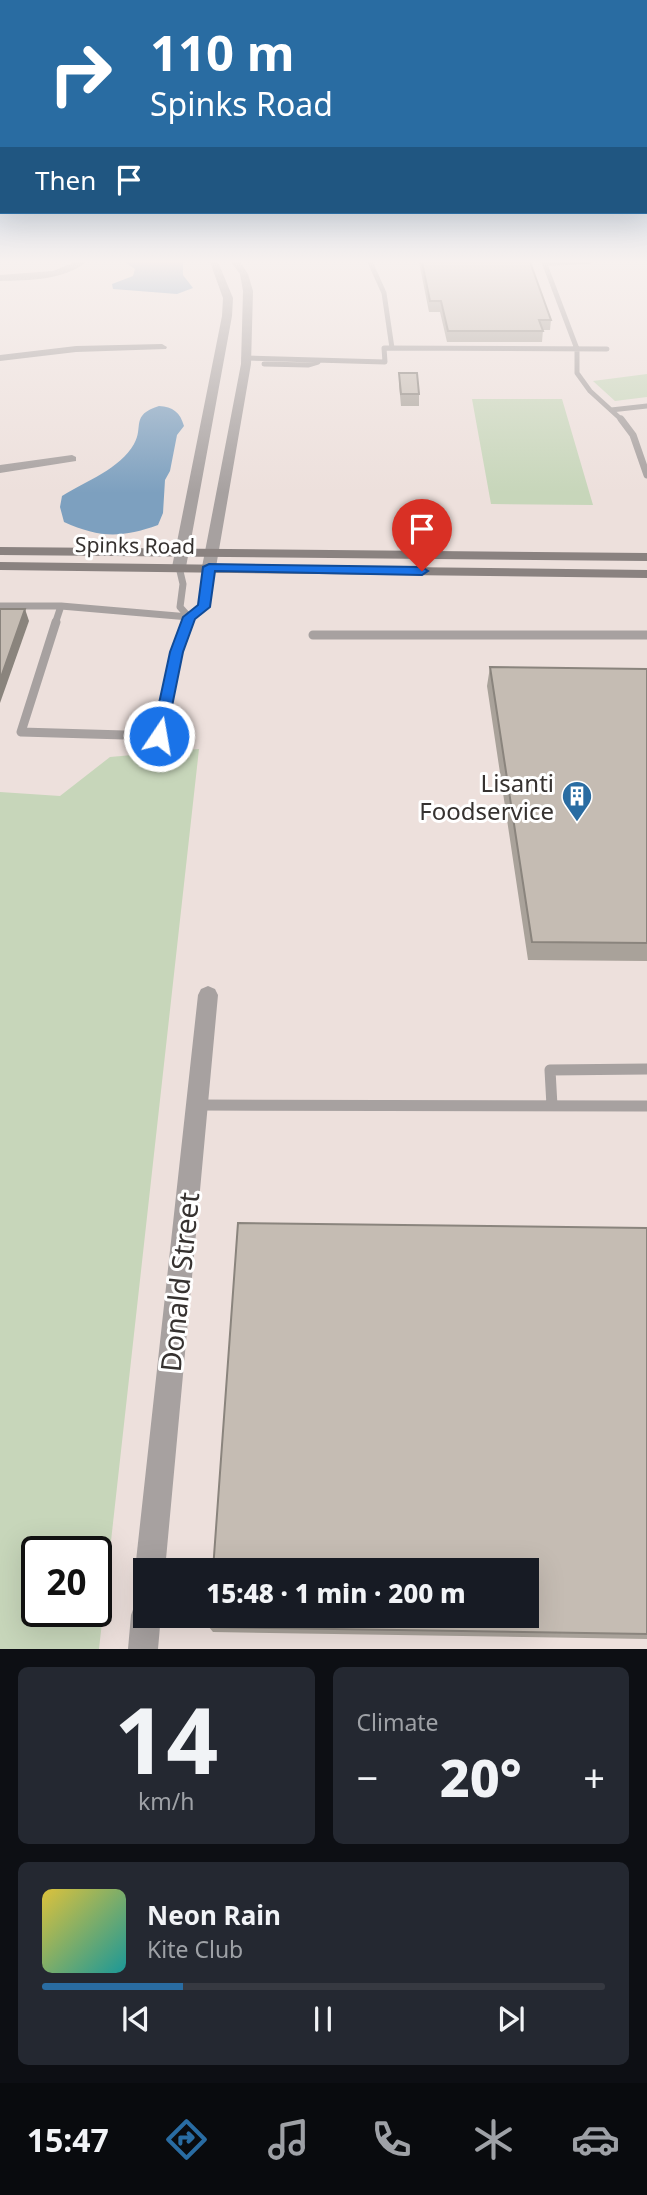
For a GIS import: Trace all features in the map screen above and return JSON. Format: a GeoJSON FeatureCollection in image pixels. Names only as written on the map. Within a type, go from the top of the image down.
{"type":"FeatureCollection","features":[{"type":"Feature","properties":{"kind":"main road","name":"Spinks Road"},"geometry":{"type":"LineString","coordinates":[[0,551],[647,557]]}},
{"type":"Feature","properties":{"kind":"main road","name":"Spinks Road"},"geometry":{"type":"LineString","coordinates":[[0,566],[647,574]]}},
{"type":"Feature","properties":{"kind":"street"},"geometry":{"type":"LineString","coordinates":[[179,567],[222,339]]}},
{"type":"Feature","properties":{"kind":"street"},"geometry":{"type":"LineString","coordinates":[[209,567],[245,361],[246,339]]}},
{"type":"Feature","properties":{"kind":"street"},"geometry":{"type":"LineString","coordinates":[[0,358],[76,349],[162,347]]}},
{"type":"Feature","properties":{"kind":"street"},"geometry":{"type":"LineString","coordinates":[[219,361],[245,361]]}},
{"type":"Feature","properties":{"kind":"street"},"geometry":{"type":"LineString","coordinates":[[0,469],[72,458]]}},
{"type":"Feature","properties":{"kind":"street","name":"Donald Street"},"geometry":{"type":"LineString","coordinates":[[151,1558],[208,995]]}},
{"type":"Feature","properties":{"kind":"street"},"geometry":{"type":"LineString","coordinates":[[142,1649],[144,1628]]}},
{"type":"Feature","properties":{"kind":"lane"},"geometry":{"type":"LineString","coordinates":[[391,339],[392,348]]}},
{"type":"Feature","properties":{"kind":"lane"},"geometry":{"type":"LineString","coordinates":[[573,339],[577,349],[573,362],[576,377],[628,426],[646,471]]}},
{"type":"Feature","properties":{"kind":"lane"},"geometry":{"type":"LineString","coordinates":[[245,361],[308,365],[318,362],[385,362],[384,348],[607,349]]}},
{"type":"Feature","properties":{"kind":"lane"},"geometry":{"type":"LineString","coordinates":[[611,410],[647,406]]}},
{"type":"Feature","properties":{"kind":"lane"},"geometry":{"type":"LineString","coordinates":[[179,567],[183,584],[180,607],[189,617]]}},
{"type":"Feature","properties":{"kind":"lane"},"geometry":{"type":"LineString","coordinates":[[61,606],[21,732],[159,736],[177,652],[189,617],[204,607],[209,567]]}},
{"type":"Feature","properties":{"kind":"lane"},"geometry":{"type":"LineString","coordinates":[[0,606],[61,606],[189,617]]}},
{"type":"Feature","properties":{"kind":"lane"},"geometry":{"type":"LineString","coordinates":[[313,635],[647,635]]}},
{"type":"Feature","properties":{"kind":"lane"},"geometry":{"type":"LineString","coordinates":[[552,1105],[550,1070],[647,1069]]}},
{"type":"Feature","properties":{"kind":"lane"},"geometry":{"type":"LineString","coordinates":[[197,1105],[647,1106]]}},
{"type":"Feature","properties":{"kind":"green space"},"geometry":{"type":"Polygon","coordinates":[[[647,374],[647,397],[615,401],[593,381],[647,374]]]}},
{"type":"Feature","properties":{"kind":"green space"},"geometry":{"type":"Polygon","coordinates":[[[472,399],[562,399],[593,505],[491,504],[472,399]]]}},
{"type":"Feature","properties":{"kind":"green space"},"geometry":{"type":"Polygon","coordinates":[[[199,749],[112,1536],[21,1536],[21,1627],[101,1627],[99,1649],[0,1649],[0,792],[60,796],[110,757],[199,749]]]}},
{"type":"Feature","properties":{"kind":"water"},"geometry":{"type":"Polygon","coordinates":[[[159,406],[175,411],[184,426],[177,435],[170,471],[165,480],[163,513],[158,525],[133,532],[111,534],[88,531],[64,522],[60,507],[62,496],[120,461],[137,438],[141,417],[159,406]]]}},
{"type":"Feature","properties":{"kind":"building"},"geometry":{"type":"Polygon","coordinates":[[[399,373],[417,373],[419,394],[401,394],[399,373]]]}},
{"type":"Feature","properties":{"kind":"building"},"geometry":{"type":"Polygon","coordinates":[[[0,609],[25,609],[0,680],[0,609]]]}},
{"type":"Feature","properties":{"kind":"building","name":"Lisanti Foodservice"},"geometry":{"type":"Polygon","coordinates":[[[490,667],[647,669],[647,943],[532,942],[490,667]]]}},
{"type":"Feature","properties":{"kind":"building"},"geometry":{"type":"Polygon","coordinates":[[[238,1223],[647,1228],[647,1634],[272,1628],[539,1628],[539,1558],[214,1558],[238,1223]]]}},
{"type":"Feature","properties":{"kind":"place","name":"Lisanti Foodservice"},"geometry":{"type":"Point","coordinates":[577,823]}},
{"type":"Feature","properties":{"kind":"route"},"geometry":{"type":"LineString","coordinates":[[159,736],[177,652],[189,617],[204,607],[209,567],[422,571]]}}]}
